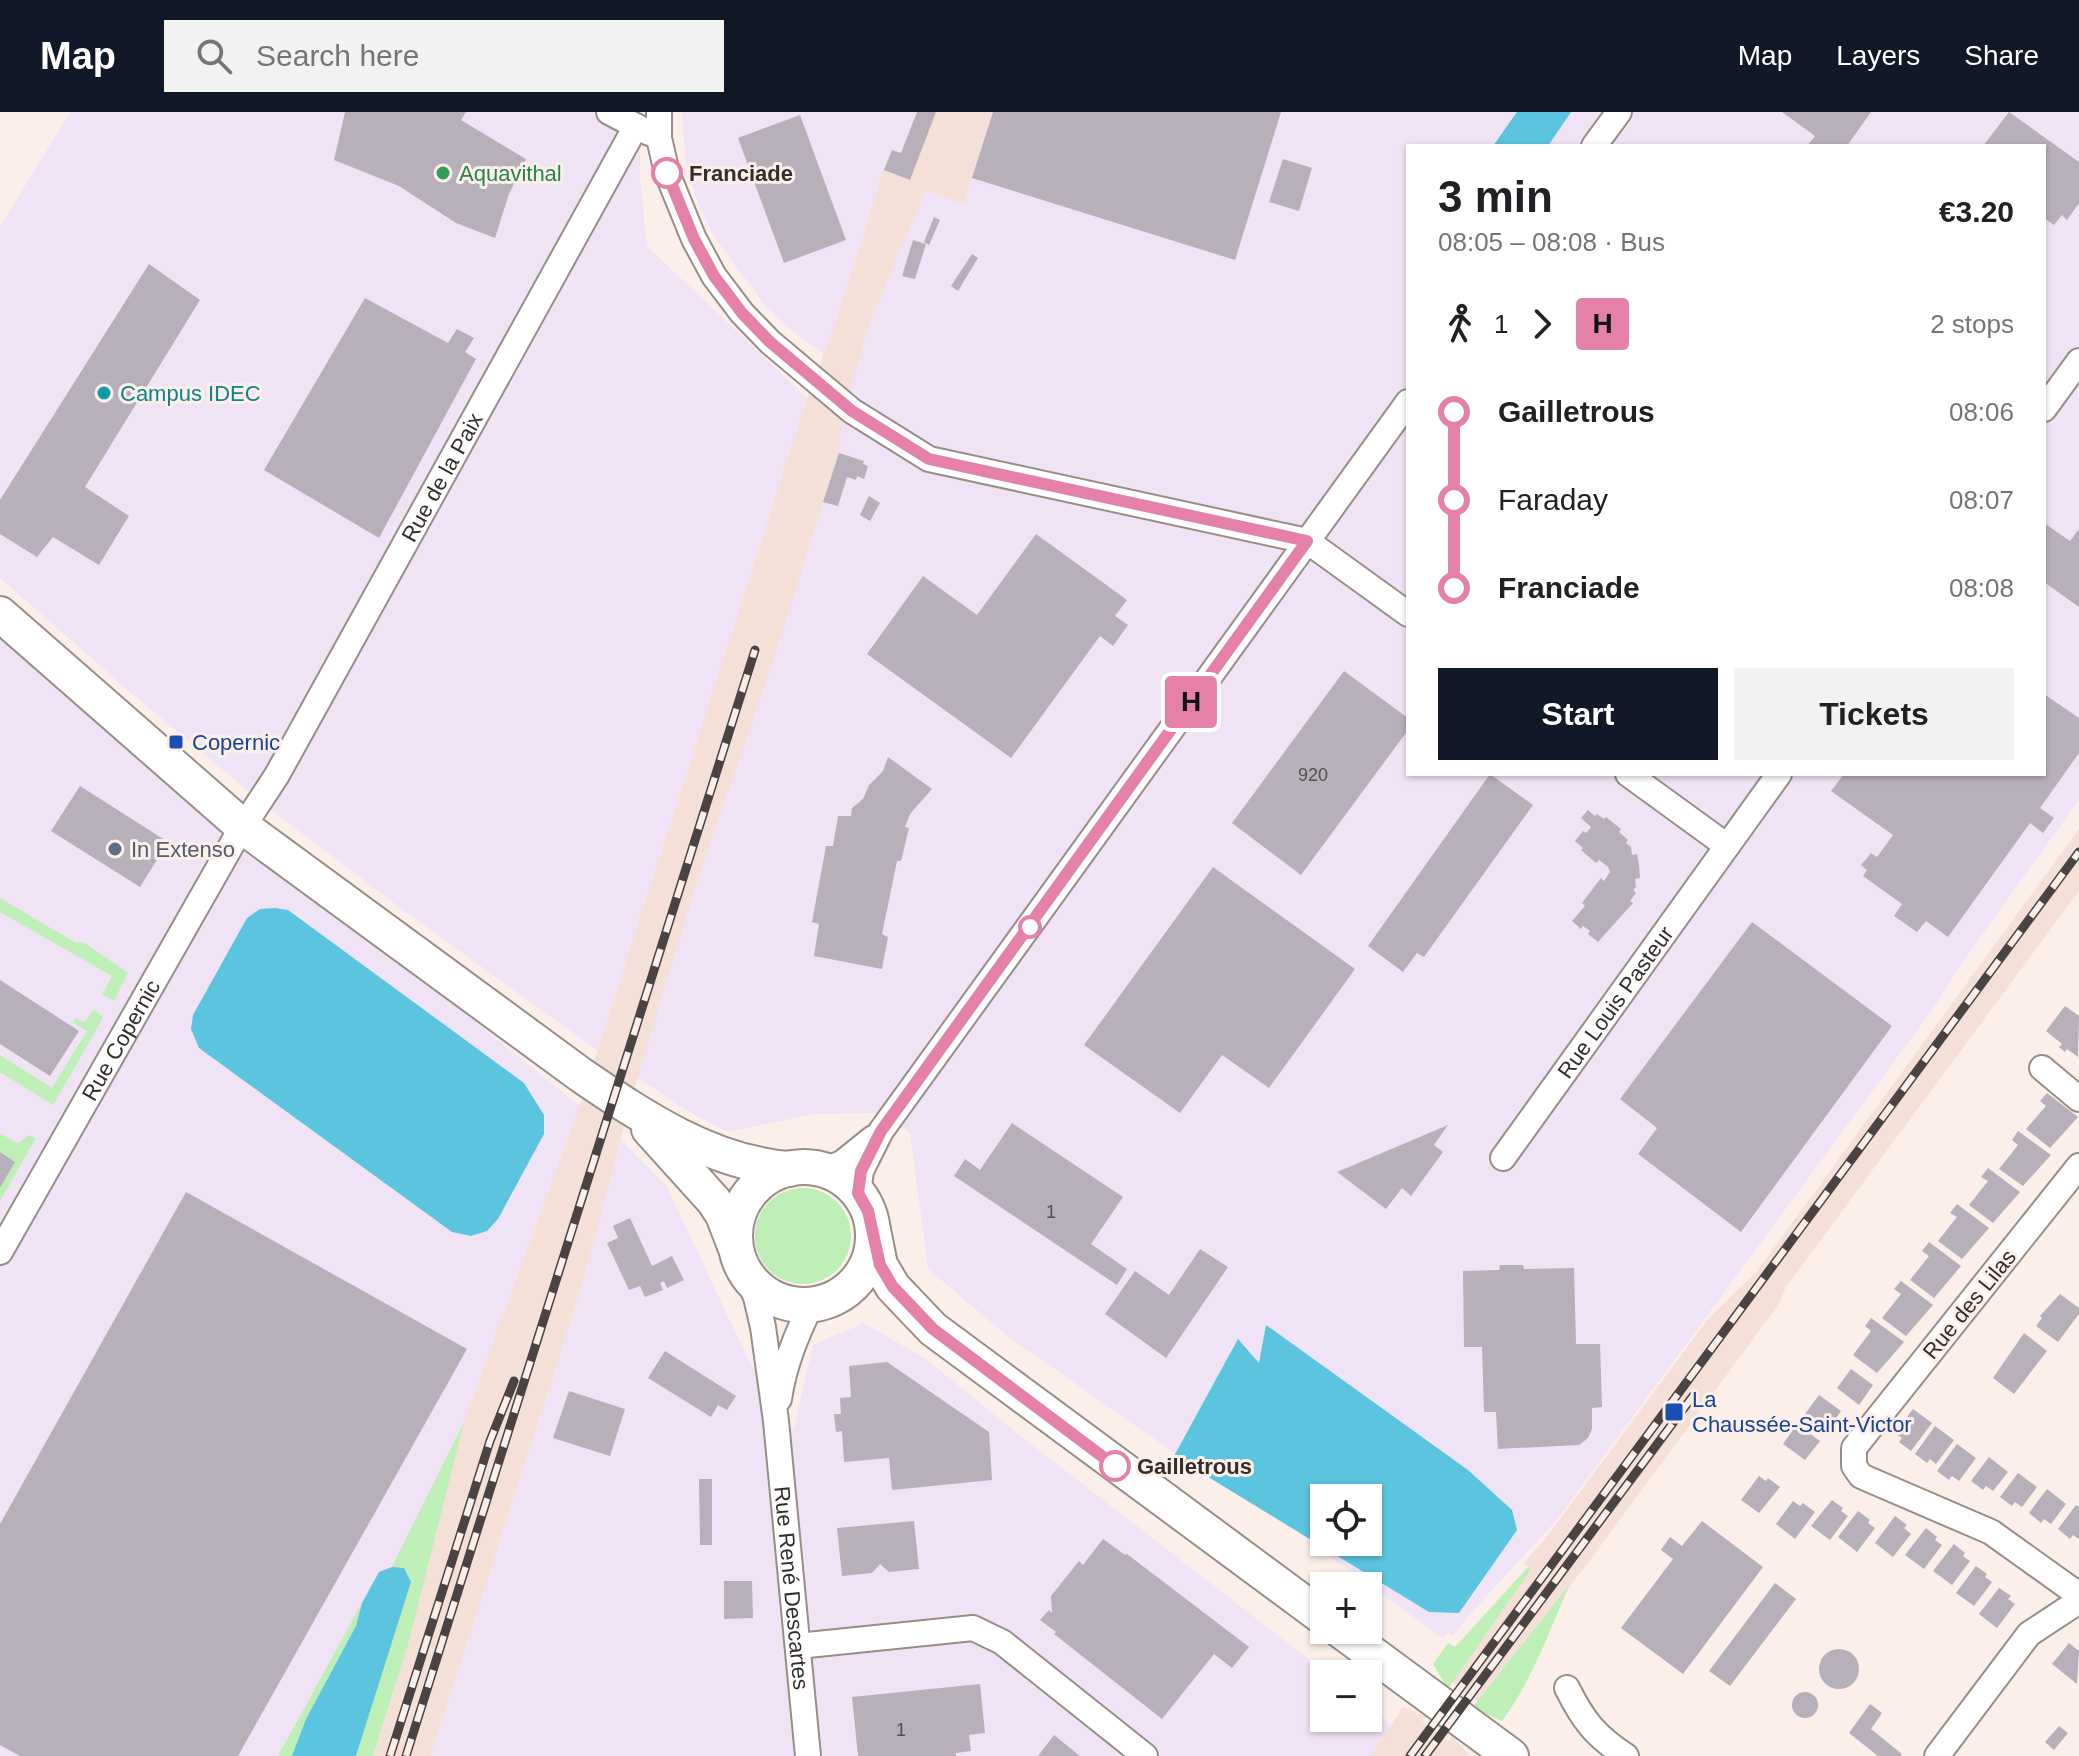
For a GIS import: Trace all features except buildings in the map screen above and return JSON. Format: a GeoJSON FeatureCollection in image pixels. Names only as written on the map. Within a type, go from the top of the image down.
{"type":"FeatureCollection","features":[{"type":"Feature","properties":{"kind":"street"},"geometry":{"type":"LineString","coordinates":[[609,112],[659,138]]}},
{"type":"Feature","properties":{"kind":"street"},"geometry":{"type":"LineString","coordinates":[[659,112],[659,138],[677,203],[714,276],[761,333],[852,411],[929,459],[1307,541],[1406,613]]}},
{"type":"Feature","properties":{"kind":"street"},"geometry":{"type":"LineString","coordinates":[[1595,144],[1619,112]]}},
{"type":"Feature","properties":{"kind":"street","name":"Rue de la Paix"},"geometry":{"type":"LineString","coordinates":[[242,826],[277,775],[636,126]]}},
{"type":"Feature","properties":{"kind":"street"},"geometry":{"type":"LineString","coordinates":[[2046,406],[2079,361]]}},
{"type":"Feature","properties":{"kind":"street"},"geometry":{"type":"LineString","coordinates":[[858,1193],[861,1171],[881,1131],[1406,405]]}},
{"type":"Feature","properties":{"kind":"street"},"geometry":{"type":"LineString","coordinates":[[0,614],[242,826],[632,1111],[686,1139],[739,1161],[762,1167],[807,1167],[845,1179],[868,1211],[880,1265],[893,1287],[933,1329],[1310,1608]]}},
{"type":"Feature","properties":{"kind":"street"},"geometry":{"type":"LineString","coordinates":[[1631,776],[1727,846]]}},
{"type":"Feature","properties":{"kind":"street","name":"Rue Louis Pasteur"},"geometry":{"type":"LineString","coordinates":[[1503,1158],[1778,776]]}},
{"type":"Feature","properties":{"kind":"street","name":"Rue Copernic"},"geometry":{"type":"LineString","coordinates":[[0,1252],[242,826]]}},
{"type":"Feature","properties":{"kind":"street"},"geometry":{"type":"LineString","coordinates":[[2048,1074],[2079,1099]]}},
{"type":"Feature","properties":{"kind":"street"},"geometry":{"type":"LineString","coordinates":[[632,1111],[714,1201],[723,1215],[748,1278],[761,1291],[778,1300],[815,1304],[852,1300],[881,1304],[933,1329]]}},
{"type":"Feature","properties":{"kind":"street"},"geometry":{"type":"LineString","coordinates":[[824,1170],[842,1163],[881,1131]]}},
{"type":"Feature","properties":{"kind":"street","name":"Rue des Lilas"},"geometry":{"type":"LineString","coordinates":[[2079,1166],[1854,1448],[1854,1466],[1861,1476],[1991,1532],[2079,1595]]}},
{"type":"Feature","properties":{"kind":"street"},"geometry":{"type":"LineString","coordinates":[[735,1246],[735,1228],[741,1206],[755,1188],[773,1174],[789,1169]]}},
{"type":"Feature","properties":{"kind":"street"},"geometry":{"type":"LineString","coordinates":[[815,1304],[840,1295],[855,1283],[865,1268],[873,1230]]}},
{"type":"Feature","properties":{"kind":"street","name":"Rue René Descartes"},"geometry":{"type":"LineString","coordinates":[[748,1278],[763,1327],[776,1421],[808,1756]]}},
{"type":"Feature","properties":{"kind":"street","name":"Rue René Descartes"},"geometry":{"type":"LineString","coordinates":[[776,1421],[782,1378],[792,1343],[815,1304]]}},
{"type":"Feature","properties":{"kind":"street"},"geometry":{"type":"LineString","coordinates":[[1937,1756],[2029,1634],[2079,1601]]}},
{"type":"Feature","properties":{"kind":"street"},"geometry":{"type":"LineString","coordinates":[[798,1646],[973,1628],[1002,1642],[1145,1756]]}},
{"type":"Feature","properties":{"kind":"street"},"geometry":{"type":"LineString","coordinates":[[1359,1644],[1511,1756]]}},
{"type":"Feature","properties":{"kind":"street"},"geometry":{"type":"LineString","coordinates":[[1567,1688],[1584,1721],[1604,1742],[1626,1756]]}},
{"type":"Feature","properties":{"kind":"shaded area"},"geometry":{"type":"Polygon","coordinates":[[[70,112],[640,112],[640,176],[647,246],[807,398],[824,354],[791,330],[765,305],[715,238],[699,206],[686,167],[682,112],[2079,112],[2079,800],[1956,971],[1935,1006],[1556,1521],[1453,1636],[1448,1632],[1443,1639],[1382,1594],[1382,1572],[1352,1572],[1330,1556],[1382,1556],[1382,1484],[1310,1484],[1310,1541],[1177,1455],[1006,1335],[928,1269],[910,1133],[877,1113],[815,1114],[728,1132],[684,1109],[595,1049],[399,907],[266,806],[0,578],[0,227],[70,112]]]}},
{"type":"Feature","properties":{"kind":"shaded area"},"geometry":{"type":"Polygon","coordinates":[[[936,112],[993,112],[964,204],[926,191],[870,322],[843,415],[839,453],[773,662],[699,876],[634,1089],[582,1286],[431,1756],[373,1756],[410,1638],[464,1422],[580,1105],[807,399],[832,333],[884,170],[910,180],[936,112]]]}},
{"type":"Feature","properties":{"kind":"shaded area"},"geometry":{"type":"Polygon","coordinates":[[[0,638],[586,1111],[353,1756],[0,1756],[0,638]]]}},
{"type":"Feature","properties":{"kind":"shaded area"},"geometry":{"type":"Polygon","coordinates":[[[2079,829],[2079,891],[1786,1287],[1779,1304],[1588,1563],[1479,1702],[1451,1681],[1530,1569],[1523,1563],[1545,1539],[1708,1319],[1757,1271],[2079,829]]]}},
{"type":"Feature","properties":{"kind":"shaded area"},"geometry":{"type":"Polygon","coordinates":[[[620,1139],[666,1185],[748,1359],[793,1431],[813,1345],[864,1323],[926,1359],[1310,1660],[1310,1732],[1382,1732],[1382,1717],[1400,1731],[1381,1756],[431,1756],[582,1286],[604,1190],[620,1139]]]}},
{"type":"Feature","properties":{"kind":"shaded area"},"geometry":{"type":"Polygon","coordinates":[[[1403,1707],[1427,1717],[1422,1721],[1449,1741],[1452,1736],[1470,1756],[1371,1756],[1403,1707]]]}},
{"type":"Feature","properties":{"kind":"green space"},"geometry":{"type":"Polygon","coordinates":[[[0,898],[76,943],[83,942],[128,973],[114,1001],[102,995],[112,976],[0,912],[0,898]]]}},
{"type":"Feature","properties":{"kind":"green space"},"geometry":{"type":"Polygon","coordinates":[[[94,1009],[103,1018],[53,1105],[0,1072],[0,1055],[52,1088],[87,1031],[73,1023],[75,1018],[85,1022],[94,1009]]]}},
{"type":"Feature","properties":{"kind":"green space"},"geometry":{"type":"Polygon","coordinates":[[[0,1133],[18,1144],[28,1135],[36,1138],[0,1201],[0,1188],[15,1162],[0,1152],[0,1133]]]}},
{"type":"Feature","properties":{"kind":"green space"},"geometry":{"type":"Polygon","coordinates":[[[803,1188],[821,1192],[837,1202],[847,1218],[851,1236],[847,1254],[837,1270],[821,1280],[803,1284],[785,1280],[769,1270],[759,1254],[755,1236],[759,1218],[769,1202],[785,1192],[803,1188]]]}},
{"type":"Feature","properties":{"kind":"green space"},"geometry":{"type":"Polygon","coordinates":[[[464,1422],[410,1638],[373,1756],[356,1756],[411,1582],[404,1568],[392,1567],[464,1422]]]}},
{"type":"Feature","properties":{"kind":"green space"},"geometry":{"type":"Polygon","coordinates":[[[1528,1567],[1531,1569],[1448,1689],[1433,1664],[1448,1643],[1455,1647],[1528,1567]]]}},
{"type":"Feature","properties":{"kind":"green space"},"geometry":{"type":"Polygon","coordinates":[[[1570,1584],[1531,1672],[1502,1721],[1472,1708],[1570,1584]]]}},
{"type":"Feature","properties":{"kind":"green space"},"geometry":{"type":"Polygon","coordinates":[[[362,1603],[356,1626],[306,1719],[292,1756],[278,1756],[362,1603]]]}},
{"type":"Feature","properties":{"kind":"water"},"geometry":{"type":"Polygon","coordinates":[[[1517,112],[1571,112],[1549,144],[1494,144],[1517,112]]]}},
{"type":"Feature","properties":{"kind":"water"},"geometry":{"type":"Polygon","coordinates":[[[260,909],[288,910],[524,1083],[544,1115],[544,1134],[498,1219],[487,1231],[471,1236],[452,1232],[199,1048],[191,1029],[193,1015],[247,918],[260,909]]]}},
{"type":"Feature","properties":{"kind":"water"},"geometry":{"type":"Polygon","coordinates":[[[1266,1325],[1468,1470],[1512,1510],[1517,1530],[1459,1613],[1429,1612],[1382,1583],[1382,1572],[1364,1572],[1337,1556],[1382,1556],[1382,1484],[1310,1484],[1310,1539],[1174,1456],[1238,1339],[1259,1363],[1266,1325]]]}},
{"type":"Feature","properties":{"kind":"water"},"geometry":{"type":"Polygon","coordinates":[[[392,1567],[404,1568],[411,1582],[356,1756],[292,1756],[306,1719],[356,1626],[362,1603],[379,1572],[392,1567]]]}},
{"type":"Feature","properties":{"kind":"railway"},"geometry":{"type":"LineString","coordinates":[[406,1756],[755,650]]}},
{"type":"Feature","properties":{"kind":"railway"},"geometry":{"type":"LineString","coordinates":[[1410,1756],[2079,852]]}},
{"type":"Feature","properties":{"kind":"railway"},"geometry":{"type":"LineString","coordinates":[[390,1756],[490,1441],[514,1381]]}},
{"type":"Feature","properties":{"kind":"railway"},"geometry":{"type":"LineString","coordinates":[[1425,1756],[1693,1396]]}},
{"type":"Feature","properties":{"kind":"bus line","name":"H"},"geometry":{"type":"LineString","coordinates":[[667,173],[694,239],[714,276],[742,313],[770,342],[852,411],[929,459],[1307,541],[881,1131],[861,1171],[858,1193],[868,1211],[880,1265],[893,1287],[933,1329],[1115,1466]]}},
{"type":"Feature","properties":{"kind":"place","name":"Aquavithal"},"geometry":{"type":"Point","coordinates":[443,173]}},
{"type":"Feature","properties":{"kind":"place","name":"Franciade"},"geometry":{"type":"Point","coordinates":[667,173]}},
{"type":"Feature","properties":{"kind":"place","name":"Campus IDEC"},"geometry":{"type":"Point","coordinates":[104,393]}},
{"type":"Feature","properties":{"kind":"place","name":"Copernic"},"geometry":{"type":"Point","coordinates":[176,742]}},
{"type":"Feature","properties":{"kind":"place","name":"In Extenso"},"geometry":{"type":"Point","coordinates":[115,849]}},
{"type":"Feature","properties":{"kind":"place","name":"La Chaussée-Saint-Victor"},"geometry":{"type":"Point","coordinates":[1674,1412]}},
{"type":"Feature","properties":{"kind":"place","name":"Gailletrous"},"geometry":{"type":"Point","coordinates":[1115,1466]}}]}
